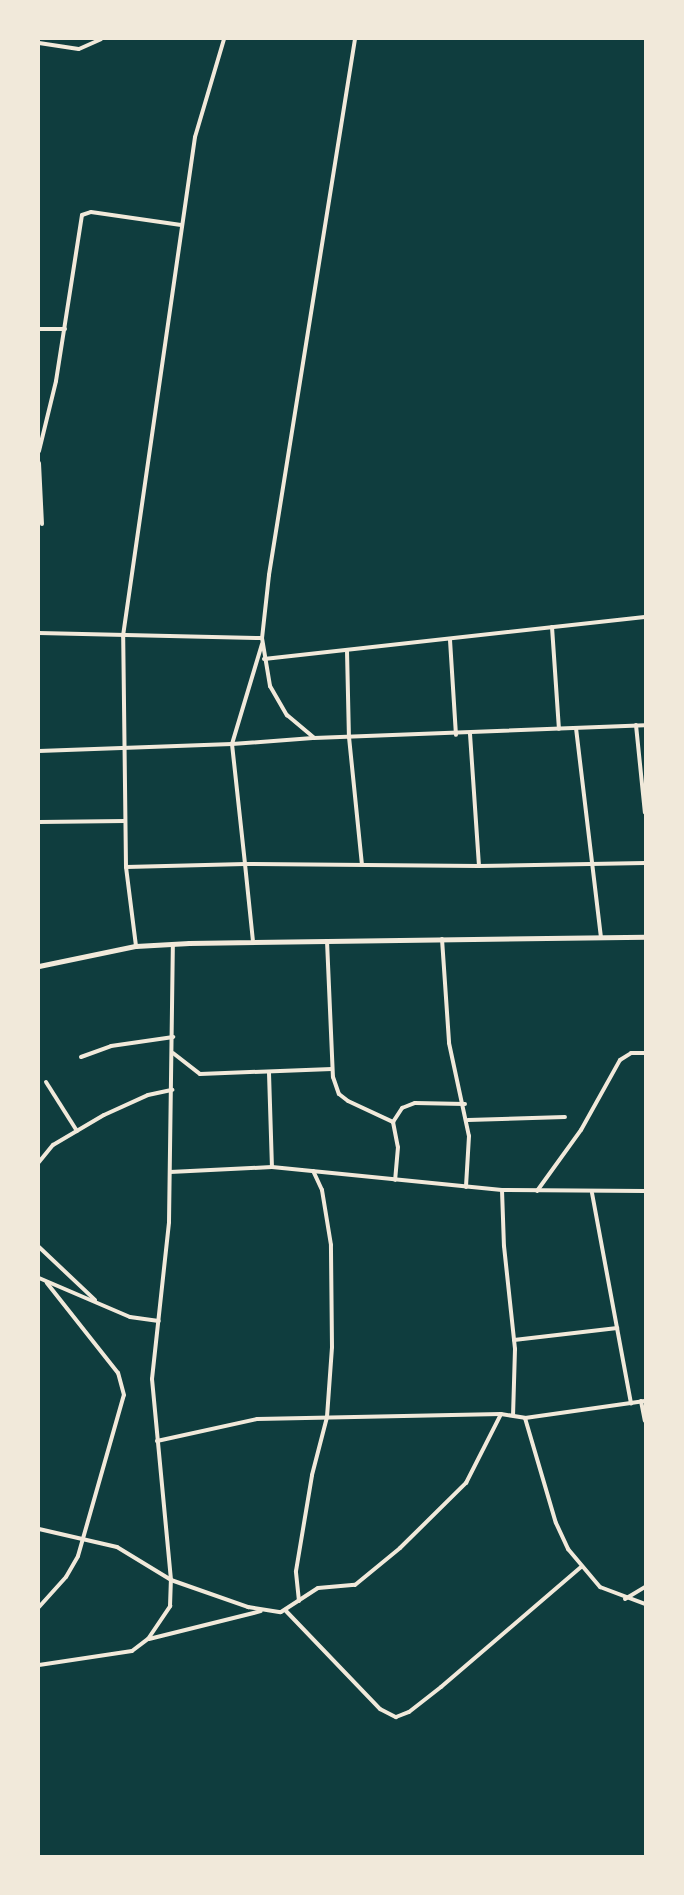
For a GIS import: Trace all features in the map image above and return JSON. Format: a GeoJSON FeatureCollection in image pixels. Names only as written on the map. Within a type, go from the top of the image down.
{"type":"FeatureCollection","features":[{"type":"Feature","properties":{"kind":"street"},"geometry":{"type":"LineString","coordinates":[[39,43],[79,49],[101,39]]}},
{"type":"Feature","properties":{"kind":"street"},"geometry":{"type":"LineString","coordinates":[[136,946],[126,867],[124,821],[121,746],[123,636],[181,225],[198,122],[224,39]]}},
{"type":"Feature","properties":{"kind":"street"},"geometry":{"type":"LineString","coordinates":[[253,942],[232,744],[263,640],[290,432],[354,39]]}},
{"type":"Feature","properties":{"kind":"street"},"geometry":{"type":"LineString","coordinates":[[39,451],[65,330],[79,224],[84,213],[181,225]]}},
{"type":"Feature","properties":{"kind":"street"},"geometry":{"type":"LineString","coordinates":[[39,330],[65,330]]}},
{"type":"Feature","properties":{"kind":"street"},"geometry":{"type":"LineString","coordinates":[[39,463],[42,524]]}},
{"type":"Feature","properties":{"kind":"street"},"geometry":{"type":"LineString","coordinates":[[264,659],[645,617]]}},
{"type":"Feature","properties":{"kind":"street"},"geometry":{"type":"LineString","coordinates":[[552,627],[560,729]]}},
{"type":"Feature","properties":{"kind":"street"},"geometry":{"type":"LineString","coordinates":[[39,633],[263,640]]}},
{"type":"Feature","properties":{"kind":"street"},"geometry":{"type":"LineString","coordinates":[[263,640],[264,659],[276,700],[287,715],[314,738]]}},
{"type":"Feature","properties":{"kind":"street"},"geometry":{"type":"LineString","coordinates":[[450,640],[456,735]]}},
{"type":"Feature","properties":{"kind":"street"},"geometry":{"type":"LineString","coordinates":[[347,651],[349,737],[362,864]]}},
{"type":"Feature","properties":{"kind":"street"},"geometry":{"type":"LineString","coordinates":[[636,725],[645,813]]}},
{"type":"Feature","properties":{"kind":"street"},"geometry":{"type":"LineString","coordinates":[[39,751],[121,746],[232,744],[314,738],[456,735],[645,725]]}},
{"type":"Feature","properties":{"kind":"street"},"geometry":{"type":"LineString","coordinates":[[576,728],[601,937]]}},
{"type":"Feature","properties":{"kind":"street"},"geometry":{"type":"LineString","coordinates":[[470,734],[479,866]]}},
{"type":"Feature","properties":{"kind":"street"},"geometry":{"type":"LineString","coordinates":[[39,822],[124,821]]}},
{"type":"Feature","properties":{"kind":"street"},"geometry":{"type":"LineString","coordinates":[[126,867],[244,864],[593,866],[645,863]]}},
{"type":"Feature","properties":{"kind":"street"},"geometry":{"type":"LineString","coordinates":[[39,966],[136,946],[173,944],[645,937]]}},
{"type":"Feature","properties":{"kind":"street"},"geometry":{"type":"LineString","coordinates":[[442,939],[449,1043],[468,1120],[470,1157],[466,1187]]}},
{"type":"Feature","properties":{"kind":"street"},"geometry":{"type":"LineString","coordinates":[[327,940],[332,1069],[339,1094],[393,1122]]}},
{"type":"Feature","properties":{"kind":"street"},"geometry":{"type":"LineString","coordinates":[[148,1639],[170,1606],[171,1580],[152,1379],[166,1275],[173,1052],[173,944]]}},
{"type":"Feature","properties":{"kind":"street"},"geometry":{"type":"LineString","coordinates":[[81,1057],[122,1044],[173,1037]]}},
{"type":"Feature","properties":{"kind":"street"},"geometry":{"type":"LineString","coordinates":[[173,1052],[196,1074],[332,1069]]}},
{"type":"Feature","properties":{"kind":"street"},"geometry":{"type":"LineString","coordinates":[[537,1191],[581,1130],[620,1060],[631,1053],[645,1053]]}},
{"type":"Feature","properties":{"kind":"street"},"geometry":{"type":"LineString","coordinates":[[268,1073],[272,1167]]}},
{"type":"Feature","properties":{"kind":"street"},"geometry":{"type":"LineString","coordinates":[[46,1082],[77,1131]]}},
{"type":"Feature","properties":{"kind":"street"},"geometry":{"type":"LineString","coordinates":[[39,1162],[49,1148],[77,1131],[147,1095],[172,1090]]}},
{"type":"Feature","properties":{"kind":"street"},"geometry":{"type":"LineString","coordinates":[[395,1180],[398,1146],[393,1122],[402,1108],[415,1104],[465,1104]]}},
{"type":"Feature","properties":{"kind":"street"},"geometry":{"type":"LineString","coordinates":[[468,1120],[565,1117]]}},
{"type":"Feature","properties":{"kind":"street"},"geometry":{"type":"LineString","coordinates":[[170,1172],[272,1167],[502,1190],[592,1193],[645,1191]]}},
{"type":"Feature","properties":{"kind":"street"},"geometry":{"type":"LineString","coordinates":[[299,1601],[296,1571],[312,1475],[327,1417],[333,1265],[327,1211],[313,1170]]}},
{"type":"Feature","properties":{"kind":"street"},"geometry":{"type":"LineString","coordinates":[[502,1190],[514,1340],[513,1415]]}},
{"type":"Feature","properties":{"kind":"street"},"geometry":{"type":"LineString","coordinates":[[592,1193],[631,1403]]}},
{"type":"Feature","properties":{"kind":"street"},"geometry":{"type":"LineString","coordinates":[[39,1247],[98,1303]]}},
{"type":"Feature","properties":{"kind":"street"},"geometry":{"type":"LineString","coordinates":[[39,1278],[142,1321],[159,1321]]}},
{"type":"Feature","properties":{"kind":"street"},"geometry":{"type":"LineString","coordinates":[[39,1607],[72,1568],[84,1541],[124,1389],[118,1373],[94,1339],[47,1283]]}},
{"type":"Feature","properties":{"kind":"street"},"geometry":{"type":"LineString","coordinates":[[514,1340],[617,1328]]}},
{"type":"Feature","properties":{"kind":"street"},"geometry":{"type":"LineString","coordinates":[[157,1441],[256,1419],[501,1414],[525,1418],[643,1401],[645,1421]]}},
{"type":"Feature","properties":{"kind":"street"},"geometry":{"type":"LineString","coordinates":[[39,1665],[120,1655],[148,1639],[263,1611],[286,1611],[318,1588],[358,1583],[422,1528],[466,1483],[501,1414]]}},
{"type":"Feature","properties":{"kind":"street"},"geometry":{"type":"LineString","coordinates":[[525,1418],[556,1523],[581,1567],[600,1587],[625,1599],[645,1604]]}},
{"type":"Feature","properties":{"kind":"street"},"geometry":{"type":"LineString","coordinates":[[39,1529],[84,1541],[99,1542],[132,1554],[171,1580],[263,1611]]}},
{"type":"Feature","properties":{"kind":"street"},"geometry":{"type":"LineString","coordinates":[[286,1611],[380,1709],[396,1717],[409,1712],[441,1688],[581,1567]]}},
{"type":"Feature","properties":{"kind":"street"},"geometry":{"type":"LineString","coordinates":[[625,1599],[645,1587]]}}]}
